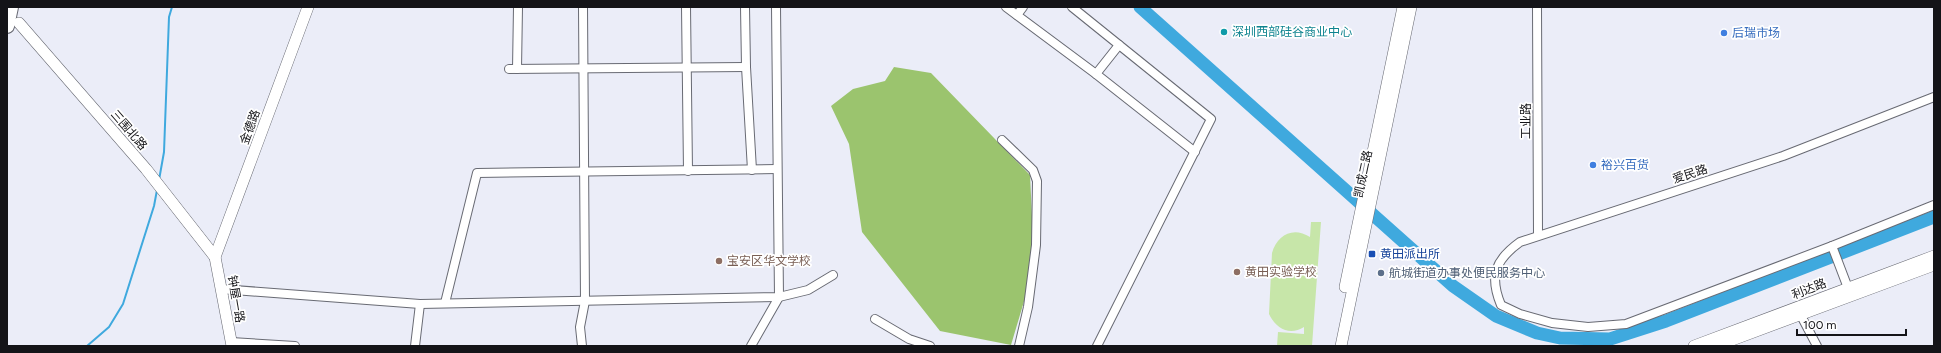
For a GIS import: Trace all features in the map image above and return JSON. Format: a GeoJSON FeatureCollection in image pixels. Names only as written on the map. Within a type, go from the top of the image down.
{"type":"FeatureCollection","features":[{"type":"Feature","properties":{"kind":"highway"},"geometry":{"type":"LineString","coordinates":[[11,7],[13,25]]}},
{"type":"Feature","properties":{"kind":"street","name":"金德路"},"geometry":{"type":"LineString","coordinates":[[215,257],[308,7]]}},
{"type":"Feature","properties":{"kind":"street"},"geometry":{"type":"LineString","coordinates":[[518,7],[513,69],[746,67]]}},
{"type":"Feature","properties":{"kind":"street"},"geometry":{"type":"LineString","coordinates":[[582,7],[585,301],[580,327],[582,346]]}},
{"type":"Feature","properties":{"kind":"street"},"geometry":{"type":"LineString","coordinates":[[686,7],[688,171]]}},
{"type":"Feature","properties":{"kind":"street"},"geometry":{"type":"LineString","coordinates":[[745,7],[746,67],[752,170]]}},
{"type":"Feature","properties":{"kind":"street"},"geometry":{"type":"LineString","coordinates":[[751,346],[779,297],[776,7]]}},
{"type":"Feature","properties":{"kind":"street"},"geometry":{"type":"LineString","coordinates":[[1006,7],[1096,74],[1195,152]]}},
{"type":"Feature","properties":{"kind":"street"},"geometry":{"type":"LineString","coordinates":[[1017,15],[1023,7]]}},
{"type":"Feature","properties":{"kind":"street"},"geometry":{"type":"LineString","coordinates":[[1072,7],[1211,120],[1097,346]]}},
{"type":"Feature","properties":{"kind":"street","name":"凯成二路"},"geometry":{"type":"LineString","coordinates":[[1369,193],[1403,7]]}},
{"type":"Feature","properties":{"kind":"street","name":"凯成二路"},"geometry":{"type":"LineString","coordinates":[[1341,346],[1363,222],[1411,7]]}},
{"type":"Feature","properties":{"kind":"street","name":"工业路"},"geometry":{"type":"LineString","coordinates":[[1537,7],[1538,235]]}},
{"type":"Feature","properties":{"kind":"street","name":"三围北路"},"geometry":{"type":"LineString","coordinates":[[13,25],[146,169],[215,257]]}},
{"type":"Feature","properties":{"kind":"street"},"geometry":{"type":"LineString","coordinates":[[1096,74],[1119,45]]}},
{"type":"Feature","properties":{"kind":"street","name":"爱民路"},"geometry":{"type":"LineString","coordinates":[[1832,246],[1626,324],[1588,326],[1552,323],[1520,314],[1502,305],[1494,283],[1495,272],[1508,250],[1520,242],[1783,156],[1934,97]]}},
{"type":"Feature","properties":{"kind":"street"},"geometry":{"type":"LineString","coordinates":[[1002,140],[1033,170],[1036,181],[1036,245],[1028,307],[1019,346]]}},
{"type":"Feature","properties":{"kind":"street"},"geometry":{"type":"LineString","coordinates":[[445,303],[477,173],[777,169]]}},
{"type":"Feature","properties":{"kind":"street"},"geometry":{"type":"LineString","coordinates":[[1848,288],[1832,246],[1934,205]]}},
{"type":"Feature","properties":{"kind":"street","name":"凯成二路"},"geometry":{"type":"LineString","coordinates":[[1333,346],[1363,222]]}},
{"type":"Feature","properties":{"kind":"street","name":"利达路"},"geometry":{"type":"LineString","coordinates":[[1716,346],[1799,311],[1848,288],[1934,256]]}},
{"type":"Feature","properties":{"kind":"street","name":"钟屋一路"},"geometry":{"type":"LineString","coordinates":[[215,257],[231,344]]}},
{"type":"Feature","properties":{"kind":"street","name":"利达路"},"geometry":{"type":"LineString","coordinates":[[1694,346],[1934,265]]}},
{"type":"Feature","properties":{"kind":"street"},"geometry":{"type":"LineString","coordinates":[[221,289],[420,304],[779,297],[808,290],[833,275]]}},
{"type":"Feature","properties":{"kind":"street"},"geometry":{"type":"LineString","coordinates":[[415,346],[420,304]]}},
{"type":"Feature","properties":{"kind":"street"},"geometry":{"type":"LineString","coordinates":[[1799,311],[1817,346]]}},
{"type":"Feature","properties":{"kind":"street"},"geometry":{"type":"LineString","coordinates":[[875,319],[909,339],[930,346]]}},
{"type":"Feature","properties":{"kind":"street"},"geometry":{"type":"LineString","coordinates":[[231,344],[295,346]]}},
{"type":"Feature","properties":{"kind":"green space"},"geometry":{"type":"Polygon","coordinates":[[[894,67],[931,73],[1030,175],[1033,237],[1025,298],[1011,345],[940,331],[862,232],[849,144],[831,106],[853,89],[885,81],[894,67]]]}},
{"type":"Feature","properties":{"kind":"green space"},"geometry":{"type":"Polygon","coordinates":[[[1311,222],[1321,222],[1312,346],[1277,346],[1278,332],[1304,334],[1304,327],[1294,331],[1284,330],[1275,324],[1269,314],[1272,253],[1278,241],[1286,234],[1298,232],[1310,237],[1311,222]]]}},
{"type":"Feature","properties":{"kind":"waterway"},"geometry":{"type":"LineString","coordinates":[[159,180],[164,152],[169,17],[172,7]]}},
{"type":"Feature","properties":{"kind":"waterway"},"geometry":{"type":"LineString","coordinates":[[1140,7],[1453,286],[1496,316],[1537,333],[1560,338],[1610,339],[1666,321],[1934,217]]}},
{"type":"Feature","properties":{"kind":"waterway"},"geometry":{"type":"LineString","coordinates":[[87,346],[109,327],[123,304],[154,206],[157,190]]}},
{"type":"Feature","properties":{"kind":"place","name":"深圳西部硅谷商业中心"},"geometry":{"type":"Point","coordinates":[1224,32]}},
{"type":"Feature","properties":{"kind":"place","name":"后瑞市场"},"geometry":{"type":"Point","coordinates":[1724,33]}},
{"type":"Feature","properties":{"kind":"place","name":"裕兴百货"},"geometry":{"type":"Point","coordinates":[1593,165]}},
{"type":"Feature","properties":{"kind":"place","name":"黄田派出所"},"geometry":{"type":"Point","coordinates":[1372,254]}},
{"type":"Feature","properties":{"kind":"place","name":"宝安区华文学校"},"geometry":{"type":"Point","coordinates":[719,261]}},
{"type":"Feature","properties":{"kind":"place","name":"黄田实验学校"},"geometry":{"type":"Point","coordinates":[1237,272]}},
{"type":"Feature","properties":{"kind":"place","name":"航城街道办事处便民服务中心"},"geometry":{"type":"Point","coordinates":[1381,273]}}]}
